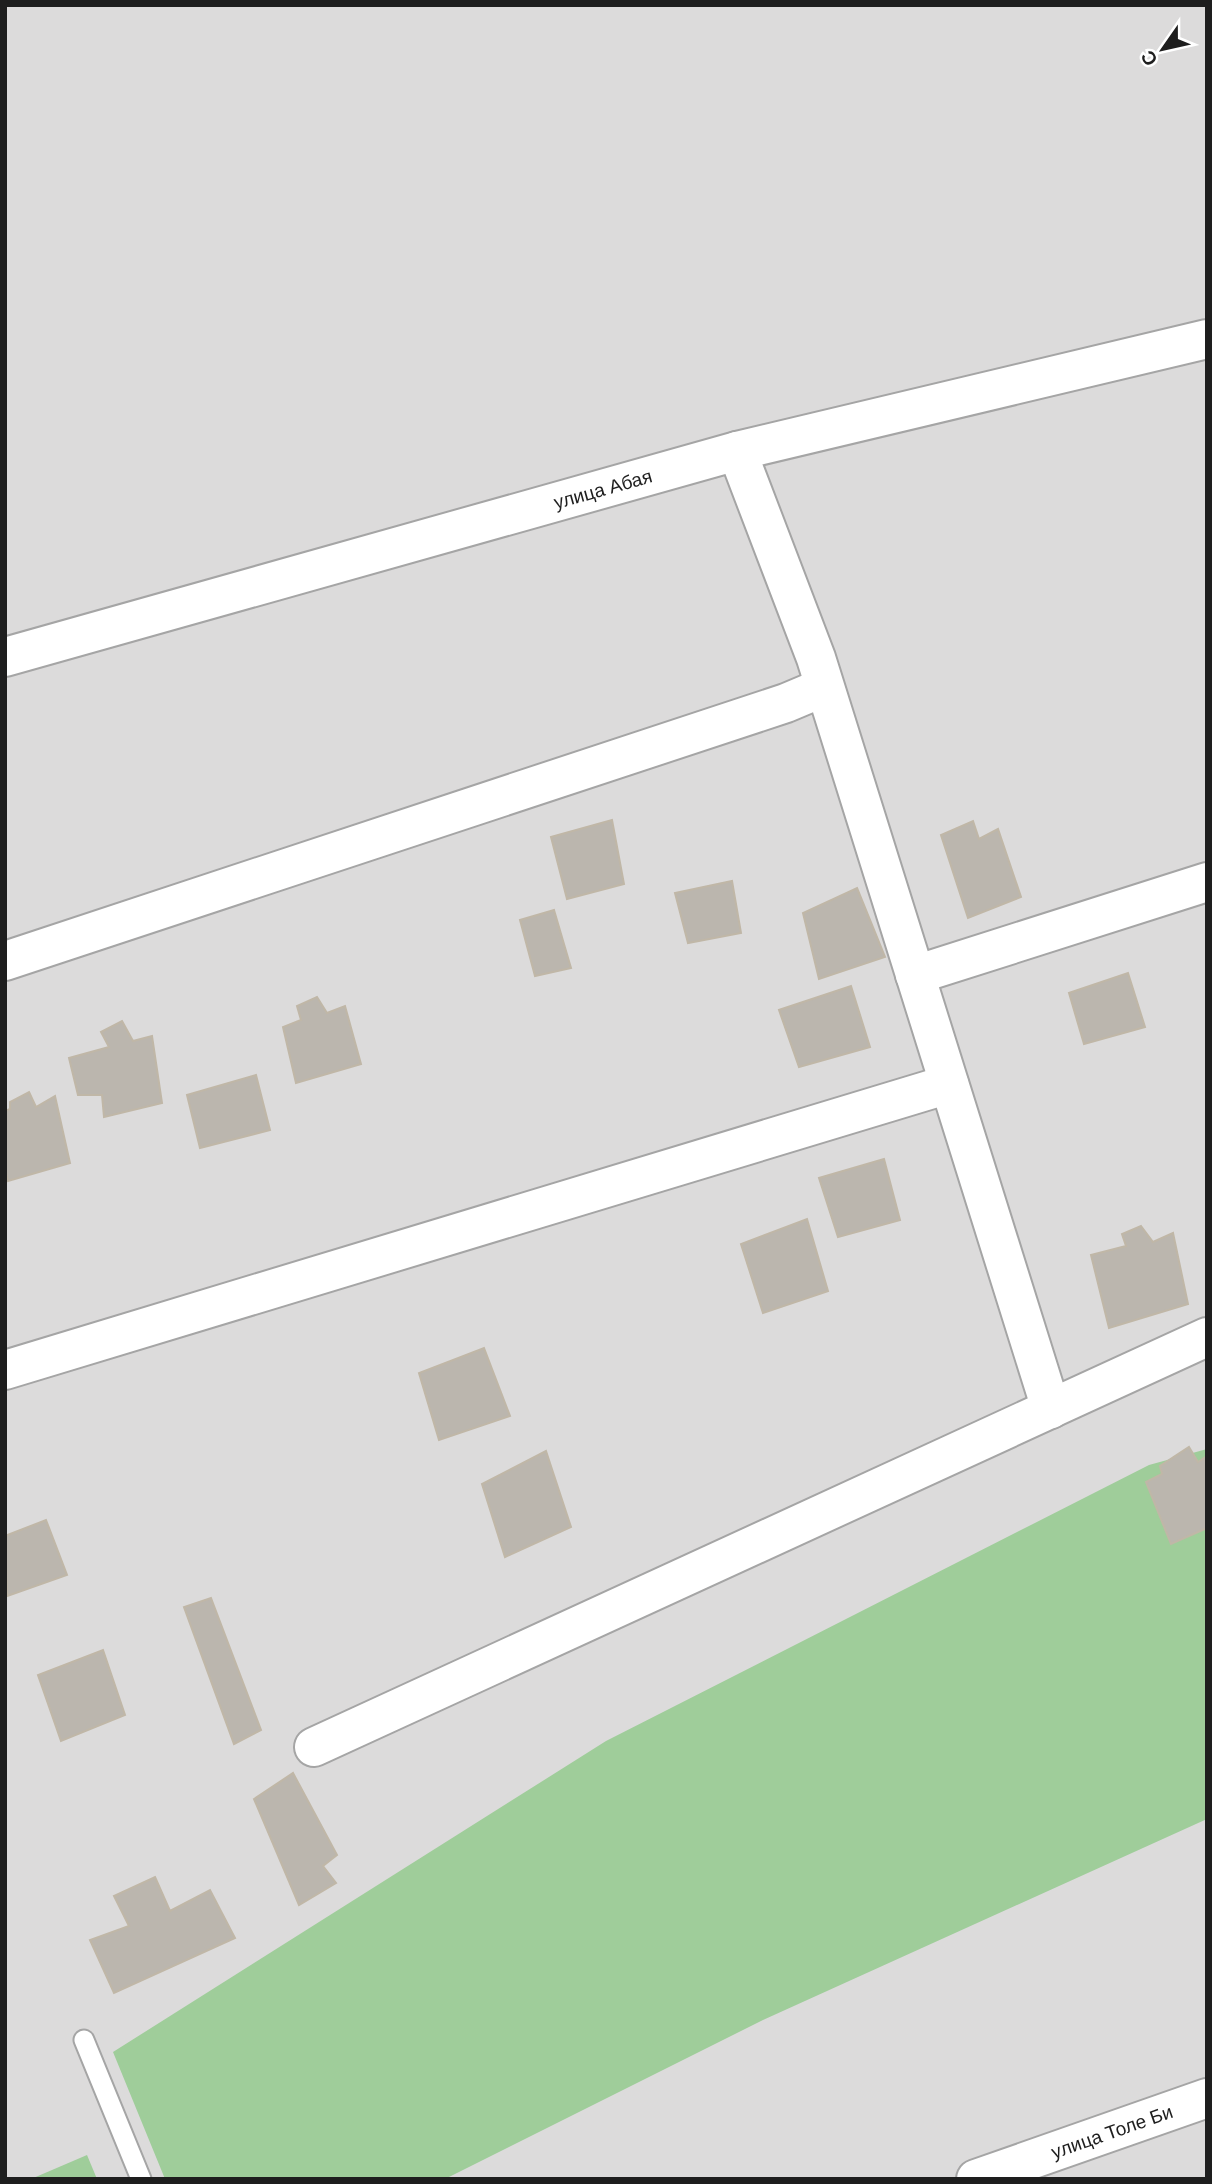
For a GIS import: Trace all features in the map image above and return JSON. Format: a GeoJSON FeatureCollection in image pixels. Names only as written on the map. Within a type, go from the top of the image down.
{"type":"FeatureCollection","features":[{"type":"Feature","properties":{"kind":"street","name":"улица Абая"},"geometry":{"type":"LineString","coordinates":[[5,657],[737,451],[1207,339]]}},
{"type":"Feature","properties":{"kind":"street"},"geometry":{"type":"LineString","coordinates":[[737,451],[816,658],[1051,1409]]}},
{"type":"Feature","properties":{"kind":"street"},"geometry":{"type":"LineString","coordinates":[[5,961],[786,703],[824,687]]}},
{"type":"Feature","properties":{"kind":"street"},"geometry":{"type":"LineString","coordinates":[[915,975],[1207,882]]}},
{"type":"Feature","properties":{"kind":"street"},"geometry":{"type":"LineString","coordinates":[[5,1370],[949,1084]]}},
{"type":"Feature","properties":{"kind":"street"},"geometry":{"type":"LineString","coordinates":[[314,1747],[1207,1337]]}},
{"type":"Feature","properties":{"kind":"street","name":"улица Толе Би"},"geometry":{"type":"LineString","coordinates":[[976,2179],[1207,2098]]}},
{"type":"Feature","properties":{"kind":"lane"},"geometry":{"type":"LineString","coordinates":[[84,2040],[141,2179]]}},
{"type":"Feature","properties":{"kind":"shaded area"},"geometry":{"type":"Polygon","coordinates":[[[5,5],[1207,5],[1207,2179],[5,2179],[5,5]]]}},
{"type":"Feature","properties":{"kind":"green space"},"geometry":{"type":"Polygon","coordinates":[[[1207,1449],[1207,1819],[763,2020],[445,2179],[165,2179],[113,2052],[606,1741],[1149,1465],[1207,1449]]]}},
{"type":"Feature","properties":{"kind":"green space"},"geometry":{"type":"Polygon","coordinates":[[[87,2155],[97,2179],[31,2179],[87,2155]]]}},
{"type":"Feature","properties":{"kind":"building"},"geometry":{"type":"Polygon","coordinates":[[[612,820],[624,884],[567,899],[551,837],[612,820]]]}},
{"type":"Feature","properties":{"kind":"building"},"geometry":{"type":"Polygon","coordinates":[[[973,821],[979,839],[998,829],[1021,897],[968,918],[941,835],[973,821]]]}},
{"type":"Feature","properties":{"kind":"building"},"geometry":{"type":"Polygon","coordinates":[[[732,881],[741,933],[688,943],[675,893],[732,881]]]}},
{"type":"Feature","properties":{"kind":"building"},"geometry":{"type":"Polygon","coordinates":[[[857,888],[885,957],[819,979],[803,913],[857,888]]]}},
{"type":"Feature","properties":{"kind":"building"},"geometry":{"type":"Polygon","coordinates":[[[554,910],[571,968],[535,976],[520,920],[554,910]]]}},
{"type":"Feature","properties":{"kind":"building"},"geometry":{"type":"Polygon","coordinates":[[[1128,973],[1145,1027],[1084,1044],[1069,993],[1128,973]]]}},
{"type":"Feature","properties":{"kind":"building"},"geometry":{"type":"Polygon","coordinates":[[[851,986],[870,1047],[799,1067],[779,1010],[851,986]]]}},
{"type":"Feature","properties":{"kind":"building"},"geometry":{"type":"Polygon","coordinates":[[[317,997],[327,1013],[345,1006],[361,1064],[296,1083],[283,1027],[301,1020],[297,1006],[317,997]]]}},
{"type":"Feature","properties":{"kind":"building"},"geometry":{"type":"Polygon","coordinates":[[[122,1021],[133,1041],[152,1036],[162,1103],[104,1117],[102,1095],[78,1095],[69,1058],[109,1047],[101,1032],[122,1021]]]}},
{"type":"Feature","properties":{"kind":"building"},"geometry":{"type":"Polygon","coordinates":[[[256,1075],[270,1130],[200,1148],[187,1095],[256,1075]]]}},
{"type":"Feature","properties":{"kind":"building"},"geometry":{"type":"Polygon","coordinates":[[[29,1092],[36,1107],[55,1096],[70,1163],[8,1181],[5,1169],[5,1111],[10,1109],[10,1102],[29,1092]]]}},
{"type":"Feature","properties":{"kind":"building"},"geometry":{"type":"Polygon","coordinates":[[[884,1159],[900,1220],[838,1237],[819,1178],[884,1159]]]}},
{"type":"Feature","properties":{"kind":"building"},"geometry":{"type":"Polygon","coordinates":[[[807,1219],[828,1291],[763,1313],[741,1244],[807,1219]]]}},
{"type":"Feature","properties":{"kind":"building"},"geometry":{"type":"Polygon","coordinates":[[[1141,1226],[1153,1242],[1173,1233],[1188,1304],[1109,1328],[1091,1255],[1126,1246],[1122,1234],[1141,1226]]]}},
{"type":"Feature","properties":{"kind":"building"},"geometry":{"type":"Polygon","coordinates":[[[484,1348],[510,1416],[439,1440],[419,1373],[484,1348]]]}},
{"type":"Feature","properties":{"kind":"building"},"geometry":{"type":"Polygon","coordinates":[[[1189,1447],[1198,1462],[1207,1456],[1207,1528],[1171,1544],[1146,1482],[1162,1474],[1160,1466],[1189,1447]]]}},
{"type":"Feature","properties":{"kind":"building"},"geometry":{"type":"Polygon","coordinates":[[[546,1451],[571,1527],[505,1557],[482,1484],[546,1451]]]}},
{"type":"Feature","properties":{"kind":"building"},"geometry":{"type":"Polygon","coordinates":[[[46,1520],[67,1575],[7,1596],[5,1536],[46,1520]]]}},
{"type":"Feature","properties":{"kind":"building"},"geometry":{"type":"Polygon","coordinates":[[[211,1598],[261,1730],[234,1744],[184,1607],[211,1598]]]}},
{"type":"Feature","properties":{"kind":"building"},"geometry":{"type":"Polygon","coordinates":[[[103,1650],[125,1715],[61,1741],[38,1675],[103,1650]]]}},
{"type":"Feature","properties":{"kind":"building"},"geometry":{"type":"Polygon","coordinates":[[[293,1773],[337,1855],[323,1866],[336,1883],[299,1905],[254,1799],[293,1773]]]}},
{"type":"Feature","properties":{"kind":"building"},"geometry":{"type":"Polygon","coordinates":[[[155,1877],[170,1911],[210,1890],[235,1938],[114,1993],[90,1940],[129,1926],[114,1896],[155,1877]]]}}]}
